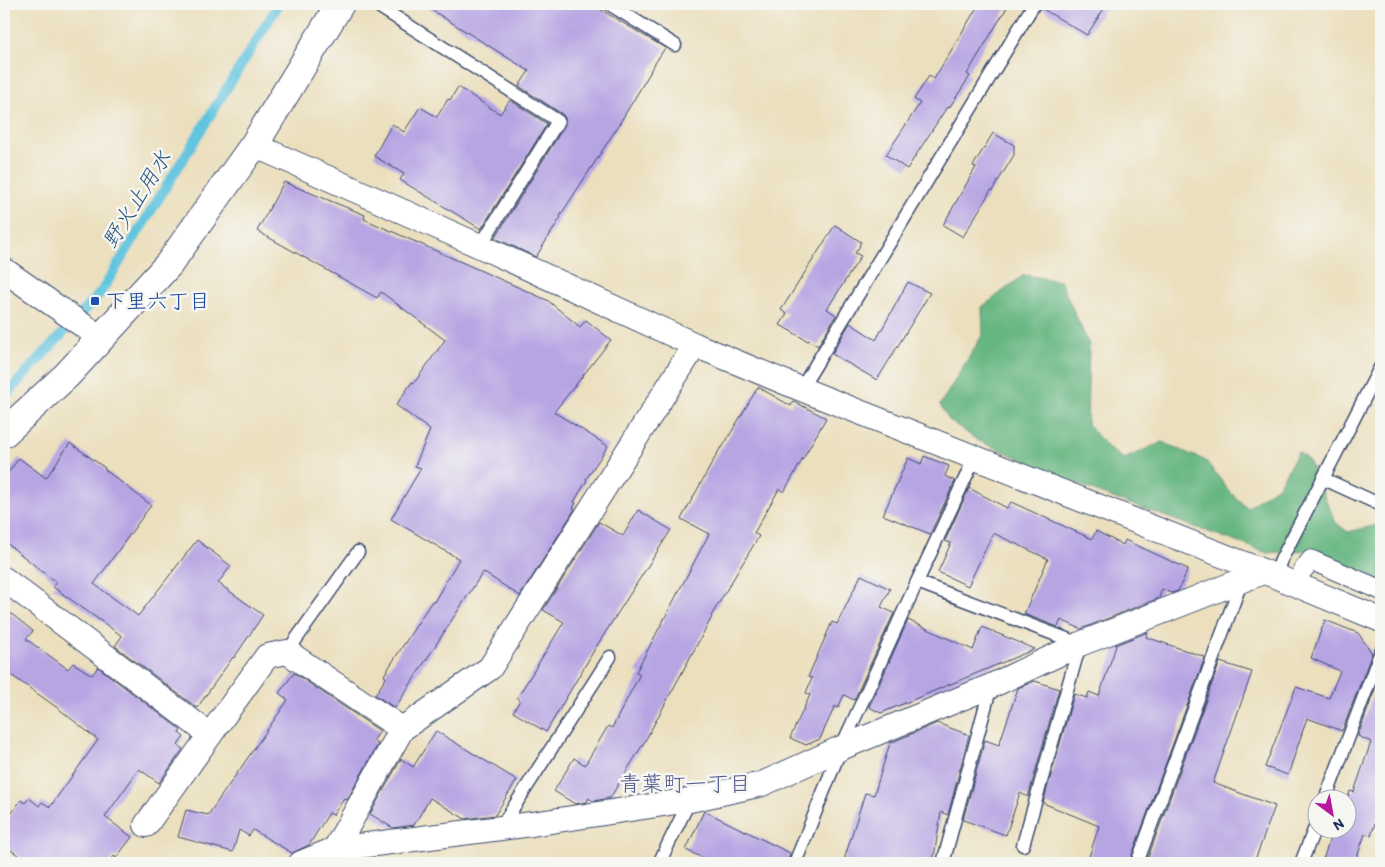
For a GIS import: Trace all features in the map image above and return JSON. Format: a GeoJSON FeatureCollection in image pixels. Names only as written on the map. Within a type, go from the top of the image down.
{"type":"FeatureCollection","features":[{"type":"Feature","properties":{"kind":"street"},"geometry":{"type":"LineString","coordinates":[[4,434],[68,375],[94,333],[169,264],[254,145],[340,4]]}},
{"type":"Feature","properties":{"kind":"street"},"geometry":{"type":"LineString","coordinates":[[254,145],[480,246],[695,346],[974,457],[1260,576],[1381,620]]}},
{"type":"Feature","properties":{"kind":"street"},"geometry":{"type":"LineString","coordinates":[[4,270],[94,333]]}},
{"type":"Feature","properties":{"kind":"street"},"geometry":{"type":"LineString","coordinates":[[335,849],[402,729],[490,668],[695,346]]}},
{"type":"Feature","properties":{"kind":"street"},"geometry":{"type":"LineString","coordinates":[[1303,570],[1311,560],[1381,590]]}},
{"type":"Feature","properties":{"kind":"street"},"geometry":{"type":"LineString","coordinates":[[301,863],[335,849],[532,824],[690,800],[762,784],[841,748],[991,686],[1080,644],[1260,576]]}},
{"type":"Feature","properties":{"kind":"street"},"geometry":{"type":"LineString","coordinates":[[4,579],[210,735]]}},
{"type":"Feature","properties":{"kind":"street"},"geometry":{"type":"LineString","coordinates":[[146,826],[267,656],[287,652],[402,729]]}},
{"type":"Feature","properties":{"kind":"lane"},"geometry":{"type":"LineString","coordinates":[[374,4],[558,121],[480,246]]}},
{"type":"Feature","properties":{"kind":"lane"},"geometry":{"type":"LineString","coordinates":[[609,4],[675,45]]}},
{"type":"Feature","properties":{"kind":"lane"},"geometry":{"type":"LineString","coordinates":[[801,389],[1034,4]]}},
{"type":"Feature","properties":{"kind":"lane"},"geometry":{"type":"LineString","coordinates":[[1137,863],[1260,576],[1281,560],[1324,480],[1381,366]]}},
{"type":"Feature","properties":{"kind":"lane"},"geometry":{"type":"LineString","coordinates":[[795,863],[841,748],[974,457]]}},
{"type":"Feature","properties":{"kind":"lane"},"geometry":{"type":"LineString","coordinates":[[1324,480],[1381,505]]}},
{"type":"Feature","properties":{"kind":"lane"},"geometry":{"type":"LineString","coordinates":[[287,652],[358,552]]}},
{"type":"Feature","properties":{"kind":"lane"},"geometry":{"type":"LineString","coordinates":[[917,582],[1080,644],[1023,845]]}},
{"type":"Feature","properties":{"kind":"lane"},"geometry":{"type":"LineString","coordinates":[[1329,790],[1381,651]]}},
{"type":"Feature","properties":{"kind":"lane"},"geometry":{"type":"LineString","coordinates":[[501,827],[610,657]]}},
{"type":"Feature","properties":{"kind":"lane"},"geometry":{"type":"LineString","coordinates":[[944,863],[991,686]]}},
{"type":"Feature","properties":{"kind":"lane"},"geometry":{"type":"LineString","coordinates":[[659,863],[690,800]]}},
{"type":"Feature","properties":{"kind":"lane"},"geometry":{"type":"LineString","coordinates":[[1301,863],[1310,840]]}},
{"type":"Feature","properties":{"kind":"green space"},"geometry":{"type":"Polygon","coordinates":[[[1024,275],[1060,281],[1089,345],[1087,424],[1108,448],[1124,459],[1162,442],[1206,461],[1230,492],[1247,508],[1279,485],[1298,452],[1309,461],[1336,523],[1348,532],[1381,524],[1381,581],[1311,550],[1268,553],[1102,494],[977,440],[949,420],[940,405],[983,334],[982,307],[1024,275]]]}},
{"type":"Feature","properties":{"kind":"building"},"geometry":{"type":"Polygon","coordinates":[[[422,4],[591,4],[665,48],[536,257],[495,238],[565,125],[565,118],[562,114],[519,86],[529,71],[422,4]]]}},
{"type":"Feature","properties":{"kind":"building"},"geometry":{"type":"Polygon","coordinates":[[[979,4],[1009,4],[967,74],[970,76],[949,108],[947,107],[907,169],[886,155],[920,103],[914,99],[929,76],[934,79],[979,4]]]}},
{"type":"Feature","properties":{"kind":"building"},"geometry":{"type":"Polygon","coordinates":[[[1042,4],[1107,4],[1087,35],[1041,8],[1042,4]]]}},
{"type":"Feature","properties":{"kind":"building"},"geometry":{"type":"Polygon","coordinates":[[[458,87],[500,114],[510,100],[547,124],[481,229],[400,180],[404,174],[374,156],[392,124],[404,132],[420,107],[437,117],[458,87]]]}},
{"type":"Feature","properties":{"kind":"building"},"geometry":{"type":"Polygon","coordinates":[[[993,133],[1014,145],[1014,155],[963,237],[943,225],[976,167],[973,166],[993,133]]]}},
{"type":"Feature","properties":{"kind":"building"},"geometry":{"type":"Polygon","coordinates":[[[284,182],[365,215],[364,219],[547,300],[580,327],[586,320],[611,340],[554,412],[608,446],[586,479],[574,502],[576,503],[573,508],[575,509],[520,596],[483,572],[395,708],[375,695],[386,678],[384,675],[432,601],[434,602],[459,559],[391,519],[421,468],[415,466],[430,430],[396,405],[445,340],[381,292],[377,298],[257,231],[284,182]]]}},
{"type":"Feature","properties":{"kind":"building"},"geometry":{"type":"Polygon","coordinates":[[[835,225],[861,242],[855,253],[861,256],[827,309],[836,315],[818,346],[780,325],[787,314],[781,310],[835,225]]]}},
{"type":"Feature","properties":{"kind":"building"},"geometry":{"type":"Polygon","coordinates":[[[908,282],[930,293],[877,380],[832,354],[850,323],[876,340],[908,282]]]}},
{"type":"Feature","properties":{"kind":"building"},"geometry":{"type":"Polygon","coordinates":[[[758,387],[791,406],[793,401],[826,418],[784,492],[779,489],[754,533],[759,536],[711,616],[645,741],[610,798],[593,801],[589,798],[587,802],[575,804],[554,791],[574,758],[585,765],[608,726],[612,728],[640,674],[636,672],[709,534],[681,519],[721,447],[758,387]]]}},
{"type":"Feature","properties":{"kind":"building"},"geometry":{"type":"Polygon","coordinates":[[[70,443],[151,505],[94,584],[138,616],[197,540],[231,566],[218,583],[263,615],[197,708],[115,646],[122,636],[53,587],[57,583],[4,541],[4,478],[19,458],[46,478],[70,443]]]}},
{"type":"Feature","properties":{"kind":"building"},"geometry":{"type":"Polygon","coordinates":[[[924,456],[949,466],[945,476],[955,481],[930,534],[883,515],[908,458],[921,464],[924,456]]]}},
{"type":"Feature","properties":{"kind":"building"},"geometry":{"type":"Polygon","coordinates":[[[969,488],[1007,508],[1011,502],[1092,539],[1096,531],[1123,545],[1125,540],[1188,569],[1178,591],[1171,593],[1162,589],[1159,598],[1081,629],[1061,620],[1058,627],[1024,614],[1048,559],[993,533],[968,586],[938,572],[951,543],[945,541],[969,488]]]}},
{"type":"Feature","properties":{"kind":"building"},"geometry":{"type":"Polygon","coordinates":[[[638,510],[671,530],[596,647],[546,732],[513,712],[520,700],[517,698],[564,622],[543,610],[599,522],[623,536],[638,510]]]}},
{"type":"Feature","properties":{"kind":"building"},"geometry":{"type":"Polygon","coordinates":[[[861,575],[890,589],[881,607],[894,613],[854,700],[844,695],[838,708],[835,706],[820,739],[806,745],[790,738],[810,695],[806,693],[812,678],[808,677],[832,622],[837,624],[861,575]]]}},
{"type":"Feature","properties":{"kind":"building"},"geometry":{"type":"Polygon","coordinates":[[[4,608],[33,631],[26,639],[68,669],[73,663],[92,675],[98,667],[181,730],[179,733],[184,737],[178,745],[183,749],[159,783],[139,769],[105,817],[132,837],[116,858],[114,856],[109,863],[29,863],[4,845],[4,824],[21,800],[25,803],[29,798],[39,806],[42,802],[50,807],[98,740],[59,709],[4,670],[4,608]]]}},
{"type":"Feature","properties":{"kind":"building"},"geometry":{"type":"Polygon","coordinates":[[[908,620],[973,650],[982,627],[1035,649],[881,713],[869,707],[908,620]]]}},
{"type":"Feature","properties":{"kind":"building"},"geometry":{"type":"Polygon","coordinates":[[[1325,620],[1358,633],[1372,653],[1342,731],[1307,718],[1288,775],[1265,767],[1296,687],[1329,698],[1340,671],[1311,658],[1325,620]]]}},
{"type":"Feature","properties":{"kind":"building"},"geometry":{"type":"Polygon","coordinates":[[[1148,632],[1146,637],[1205,657],[1129,863],[1087,863],[1099,826],[1043,803],[1074,694],[1087,698],[1089,692],[1099,696],[1115,645],[1148,632]]]}},
{"type":"Feature","properties":{"kind":"building"},"geometry":{"type":"Polygon","coordinates":[[[1220,662],[1252,672],[1213,783],[1275,806],[1254,863],[1146,863],[1220,662]]]}},
{"type":"Feature","properties":{"kind":"building"},"geometry":{"type":"Polygon","coordinates":[[[294,673],[380,731],[373,741],[378,744],[347,800],[344,798],[333,815],[329,813],[309,845],[292,853],[253,830],[249,836],[239,830],[233,852],[178,837],[186,810],[208,815],[288,700],[279,693],[294,673]]]}},
{"type":"Feature","properties":{"kind":"building"},"geometry":{"type":"Polygon","coordinates":[[[1381,673],[1381,805],[1371,836],[1365,834],[1355,863],[1322,863],[1329,840],[1358,840],[1358,790],[1355,790],[1371,742],[1358,736],[1381,673]]]}},
{"type":"Feature","properties":{"kind":"building"},"geometry":{"type":"Polygon","coordinates":[[[1035,681],[1059,689],[1028,797],[1020,793],[1006,835],[963,820],[985,740],[999,745],[1018,688],[1035,681]]]}},
{"type":"Feature","properties":{"kind":"building"},"geometry":{"type":"Polygon","coordinates":[[[937,723],[969,735],[948,815],[941,812],[933,863],[843,863],[865,793],[874,795],[890,743],[937,723]]]}},
{"type":"Feature","properties":{"kind":"building"},"geometry":{"type":"Polygon","coordinates":[[[436,731],[517,780],[495,815],[465,819],[430,798],[414,825],[393,828],[370,814],[401,759],[413,767],[436,731]]]}},
{"type":"Feature","properties":{"kind":"building"},"geometry":{"type":"Polygon","coordinates":[[[704,811],[790,853],[787,863],[714,863],[686,850],[704,811]]]}},
{"type":"Feature","properties":{"kind":"waterway","name":"野火止用水"},"geometry":{"type":"LineString","coordinates":[[4,397],[101,292],[279,4]]}},
{"type":"Feature","properties":{"kind":"place","name":"下里六丁目"},"geometry":{"type":"Point","coordinates":[95,301]}},
{"type":"Feature","properties":{"kind":"district","name":"青葉町一丁目"},"geometry":{"type":"Point","coordinates":[685,783]}}]}
